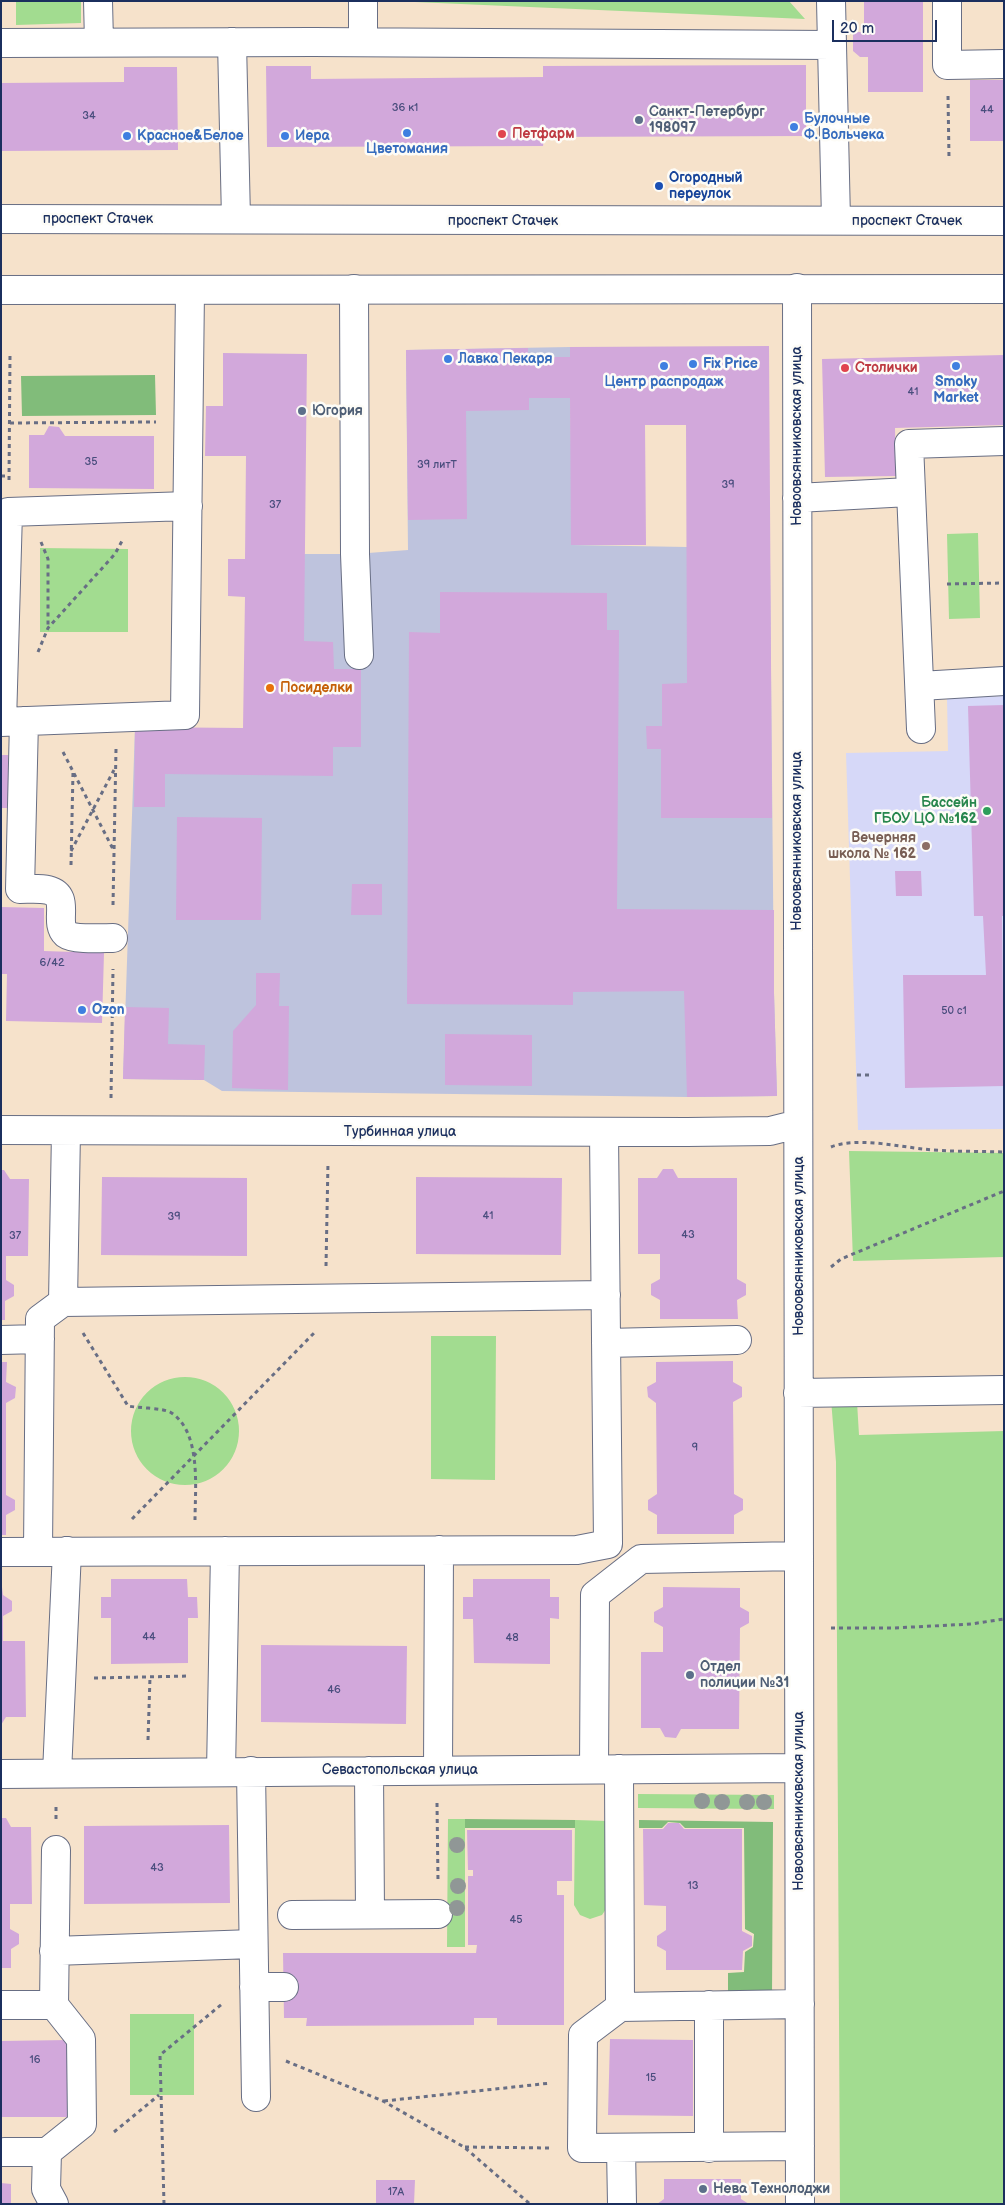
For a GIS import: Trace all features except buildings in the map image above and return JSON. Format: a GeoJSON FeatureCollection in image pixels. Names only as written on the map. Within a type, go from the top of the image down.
{"type":"FeatureCollection","features":[{"type":"Feature","properties":{"kind":"street"},"geometry":{"type":"LineString","coordinates":[[98,1],[99,42]]}},
{"type":"Feature","properties":{"kind":"street"},"geometry":{"type":"LineString","coordinates":[[363,1],[363,42]]}},
{"type":"Feature","properties":{"kind":"street"},"geometry":{"type":"LineString","coordinates":[[831,1],[836,220]]}},
{"type":"Feature","properties":{"kind":"street"},"geometry":{"type":"LineString","coordinates":[[947,1],[947,65],[1004,64]]}},
{"type":"Feature","properties":{"kind":"street"},"geometry":{"type":"LineString","coordinates":[[232,42],[236,219]]}},
{"type":"Feature","properties":{"kind":"street"},"geometry":{"type":"LineString","coordinates":[[1,43],[363,42],[832,45]]}},
{"type":"Feature","properties":{"kind":"street","name":"проспект Стачек"},"geometry":{"type":"LineString","coordinates":[[1,219],[1004,221]]}},
{"type":"Feature","properties":{"kind":"street","name":"Новоовсянниковская улица"},"geometry":{"type":"LineString","coordinates":[[797,288],[800,2204]]}},
{"type":"Feature","properties":{"kind":"street"},"geometry":{"type":"LineString","coordinates":[[354,289],[355,554],[359,655]]}},
{"type":"Feature","properties":{"kind":"street"},"geometry":{"type":"LineString","coordinates":[[1,290],[1004,289]]}},
{"type":"Feature","properties":{"kind":"street"},"geometry":{"type":"LineString","coordinates":[[9,721],[185,715],[190,290]]}},
{"type":"Feature","properties":{"kind":"street"},"geometry":{"type":"LineString","coordinates":[[921,729],[909,492],[909,444],[1004,441]]}},
{"type":"Feature","properties":{"kind":"street"},"geometry":{"type":"LineString","coordinates":[[797,498],[909,492]]}},
{"type":"Feature","properties":{"kind":"street"},"geometry":{"type":"LineString","coordinates":[[113,938],[72,937],[65,933],[62,926],[62,904],[57,894],[48,890],[20,889],[9,721],[19,511],[188,506]]}},
{"type":"Feature","properties":{"kind":"street"},"geometry":{"type":"LineString","coordinates":[[920,686],[1004,681]]}},
{"type":"Feature","properties":{"kind":"street","name":"Турбинная улица"},"geometry":{"type":"LineString","coordinates":[[1,1130],[770,1132],[798,1124]]}},
{"type":"Feature","properties":{"kind":"street"},"geometry":{"type":"LineString","coordinates":[[63,1302],[66,1131]]}},
{"type":"Feature","properties":{"kind":"street"},"geometry":{"type":"LineString","coordinates":[[1,1552],[577,1550],[608,1544],[604,1132]]}},
{"type":"Feature","properties":{"kind":"street"},"geometry":{"type":"LineString","coordinates":[[38,1552],[40,1319],[63,1302],[323,1312],[606,1295]]}},
{"type":"Feature","properties":{"kind":"street"},"geometry":{"type":"LineString","coordinates":[[1,1340],[40,1339]]}},
{"type":"Feature","properties":{"kind":"street"},"geometry":{"type":"LineString","coordinates":[[606,1343],[738,1340]]}},
{"type":"Feature","properties":{"kind":"street"},"geometry":{"type":"LineString","coordinates":[[798,1392],[1004,1390]]}},
{"type":"Feature","properties":{"kind":"street"},"geometry":{"type":"LineString","coordinates":[[438,1770],[439,1550]]}},
{"type":"Feature","properties":{"kind":"street"},"geometry":{"type":"LineString","coordinates":[[57,1773],[67,1551]]}},
{"type":"Feature","properties":{"kind":"street"},"geometry":{"type":"LineString","coordinates":[[221,1772],[226,1551]]}},
{"type":"Feature","properties":{"kind":"street"},"geometry":{"type":"LineString","coordinates":[[620,2007],[595,1595],[642,1559],[799,1556]]}},
{"type":"Feature","properties":{"kind":"street","name":"Севастопольская улица"},"geometry":{"type":"LineString","coordinates":[[1,1774],[799,1768]]}},
{"type":"Feature","properties":{"kind":"street"},"geometry":{"type":"LineString","coordinates":[[251,1771],[256,2097]]}},
{"type":"Feature","properties":{"kind":"street"},"geometry":{"type":"LineString","coordinates":[[369,1771],[370,1914]]}},
{"type":"Feature","properties":{"kind":"street"},"geometry":{"type":"LineString","coordinates":[[4,2152],[47,2152],[82,2124],[81,2039],[54,2005],[56,1850]]}},
{"type":"Feature","properties":{"kind":"street"},"geometry":{"type":"LineString","coordinates":[[292,1915],[438,1914]]}},
{"type":"Feature","properties":{"kind":"street"},"geometry":{"type":"LineString","coordinates":[[54,1951],[254,1944]]}},
{"type":"Feature","properties":{"kind":"street"},"geometry":{"type":"LineString","coordinates":[[254,1987],[284,1987]]}},
{"type":"Feature","properties":{"kind":"street"},"geometry":{"type":"LineString","coordinates":[[800,2004],[620,2007],[583,2036],[582,2148],[800,2146]]}},
{"type":"Feature","properties":{"kind":"street"},"geometry":{"type":"LineString","coordinates":[[1,2005],[54,2005]]}},
{"type":"Feature","properties":{"kind":"street"},"geometry":{"type":"LineString","coordinates":[[708,2005],[709,2148]]}},
{"type":"Feature","properties":{"kind":"street"},"geometry":{"type":"LineString","coordinates":[[621,2148],[622,2204]]}},
{"type":"Feature","properties":{"kind":"street"},"geometry":{"type":"LineString","coordinates":[[47,2152],[46,2189],[54,2204]]}},
{"type":"Feature","properties":{"kind":"path"},"geometry":{"type":"LineString","coordinates":[[947,65],[949,158]]}},
{"type":"Feature","properties":{"kind":"path"},"geometry":{"type":"LineString","coordinates":[[10,355],[9,476],[19,511],[48,559],[48,628]]}},
{"type":"Feature","properties":{"kind":"path"},"geometry":{"type":"LineString","coordinates":[[10,423],[189,423]]}},
{"type":"Feature","properties":{"kind":"path"},"geometry":{"type":"LineString","coordinates":[[1,476],[9,476]]}},
{"type":"Feature","properties":{"kind":"path"},"geometry":{"type":"LineString","coordinates":[[34,660],[48,628],[115,554],[142,507]]}},
{"type":"Feature","properties":{"kind":"path"},"geometry":{"type":"LineString","coordinates":[[914,585],[1004,583]]}},
{"type":"Feature","properties":{"kind":"path"},"geometry":{"type":"LineString","coordinates":[[111,1102],[113,938],[115,768],[93,811],[71,851],[72,771],[93,811],[114,852]]}},
{"type":"Feature","properties":{"kind":"path"},"geometry":{"type":"LineString","coordinates":[[856,1075],[869,1076]]}},
{"type":"Feature","properties":{"kind":"path"},"geometry":{"type":"LineString","coordinates":[[823,1150],[840,1143],[890,1144],[924,1149],[1004,1152]]}},
{"type":"Feature","properties":{"kind":"path"},"geometry":{"type":"LineString","coordinates":[[100,1551],[195,1456],[323,1312],[328,1162]]}},
{"type":"Feature","properties":{"kind":"path"},"geometry":{"type":"LineString","coordinates":[[828,1268],[841,1259],[1004,1191]]}},
{"type":"Feature","properties":{"kind":"path"},"geometry":{"type":"LineString","coordinates":[[81,1331],[128,1406],[169,1412],[185,1428],[195,1456],[195,1527]]}},
{"type":"Feature","properties":{"kind":"path"},"geometry":{"type":"LineString","coordinates":[[823,1627],[894,1628],[971,1624],[1004,1619]]}},
{"type":"Feature","properties":{"kind":"path"},"geometry":{"type":"LineString","coordinates":[[62,1678],[223,1676]]}},
{"type":"Feature","properties":{"kind":"path"},"geometry":{"type":"LineString","coordinates":[[148,1740],[150,1677]]}},
{"type":"Feature","properties":{"kind":"path"},"geometry":{"type":"LineString","coordinates":[[437,1802],[438,1914]]}},
{"type":"Feature","properties":{"kind":"path"},"geometry":{"type":"LineString","coordinates":[[164,2204],[159,2094],[160,2055],[226,2000]]}},
{"type":"Feature","properties":{"kind":"path"},"geometry":{"type":"LineString","coordinates":[[256,2049],[383,2101],[464,2146],[530,2204]]}},
{"type":"Feature","properties":{"kind":"path"},"geometry":{"type":"LineString","coordinates":[[383,2101],[582,2080]]}},
{"type":"Feature","properties":{"kind":"path"},"geometry":{"type":"LineString","coordinates":[[106,2139],[159,2094]]}},
{"type":"Feature","properties":{"kind":"path"},"geometry":{"type":"LineString","coordinates":[[464,2146],[582,2148]]}},
{"type":"Feature","properties":{"kind":"shaded area"},"geometry":{"type":"Polygon","coordinates":[[[570,347],[572,545],[687,547],[729,562],[770,562],[774,993],[777,1096],[687,1097],[222,1091],[204,1080],[123,1079],[135,727],[243,742],[304,554],[355,554],[408,550],[406,350],[570,347]]]}},
{"type":"Feature","properties":{"kind":"shaded area","name":"Вечерняя школа № 162"},"geometry":{"type":"Polygon","coordinates":[[[1004,696],[1004,1129],[858,1130],[846,753],[948,751],[947,698],[1004,696]]]}},
{"type":"Feature","properties":{"kind":"green space"},"geometry":{"type":"Polygon","coordinates":[[[16,1],[81,1],[81,23],[16,25],[16,1]]]}},
{"type":"Feature","properties":{"kind":"green space"},"geometry":{"type":"Polygon","coordinates":[[[392,1],[789,1],[805,19],[392,1]]]}},
{"type":"Feature","properties":{"kind":"green space"},"geometry":{"type":"Polygon","coordinates":[[[155,375],[156,415],[22,416],[21,376],[155,375]]]}},
{"type":"Feature","properties":{"kind":"green space"},"geometry":{"type":"Polygon","coordinates":[[[978,533],[980,618],[949,619],[947,534],[978,533]]]}},
{"type":"Feature","properties":{"kind":"green space"},"geometry":{"type":"Polygon","coordinates":[[[40,548],[128,549],[128,632],[40,632],[40,548]]]}},
{"type":"Feature","properties":{"kind":"green space"},"geometry":{"type":"Polygon","coordinates":[[[849,1151],[1004,1153],[1004,1257],[853,1261],[849,1151]]]}},
{"type":"Feature","properties":{"kind":"green space"},"geometry":{"type":"Polygon","coordinates":[[[431,1336],[496,1336],[495,1480],[431,1479],[431,1336]]]}},
{"type":"Feature","properties":{"kind":"green space"},"geometry":{"type":"Polygon","coordinates":[[[185,1377],[206,1381],[223,1393],[235,1410],[239,1431],[235,1452],[223,1469],[206,1481],[185,1485],[164,1481],[147,1469],[135,1452],[131,1431],[135,1410],[147,1393],[164,1381],[185,1377]]]}},
{"type":"Feature","properties":{"kind":"green space"},"geometry":{"type":"Polygon","coordinates":[[[831,1399],[857,1402],[859,1435],[1004,1431],[1004,2204],[840,2204],[836,1462],[831,1399]]]}},
{"type":"Feature","properties":{"kind":"green space"},"geometry":{"type":"Polygon","coordinates":[[[638,1794],[774,1795],[774,1809],[638,1808],[638,1794]]]}},
{"type":"Feature","properties":{"kind":"green space"},"geometry":{"type":"Polygon","coordinates":[[[448,1819],[465,1819],[465,1947],[447,1947],[448,1819]]]}},
{"type":"Feature","properties":{"kind":"green space"},"geometry":{"type":"Polygon","coordinates":[[[465,1819],[575,1820],[575,1828],[465,1828],[465,1819]]]}},
{"type":"Feature","properties":{"kind":"green space"},"geometry":{"type":"Polygon","coordinates":[[[575,1820],[608,1821],[608,1906],[602,1915],[590,1919],[580,1915],[574,1905],[575,1820]]]}},
{"type":"Feature","properties":{"kind":"green space"},"geometry":{"type":"Polygon","coordinates":[[[639,1820],[773,1822],[772,1996],[728,1996],[728,1973],[744,1972],[745,1952],[753,1947],[754,1934],[745,1929],[744,1828],[685,1828],[680,1823],[668,1822],[662,1828],[639,1828],[639,1820]]]}},
{"type":"Feature","properties":{"kind":"green space"},"geometry":{"type":"Polygon","coordinates":[[[130,2014],[194,2014],[194,2095],[130,2095],[130,2014]]]}},
{"type":"Feature","properties":{"kind":"place","name":"Санкт-Петербург 198097"},"geometry":{"type":"Point","coordinates":[639,120]}},
{"type":"Feature","properties":{"kind":"place","name":"Булочные Ф. Вольчека"},"geometry":{"type":"Point","coordinates":[794,127]}},
{"type":"Feature","properties":{"kind":"place","name":"Цветомания"},"geometry":{"type":"Point","coordinates":[407,133]}},
{"type":"Feature","properties":{"kind":"place","name":"Петфарм"},"geometry":{"type":"Point","coordinates":[502,134]}},
{"type":"Feature","properties":{"kind":"place","name":"Красное&Белое"},"geometry":{"type":"Point","coordinates":[127,136]}},
{"type":"Feature","properties":{"kind":"place","name":"Иера"},"geometry":{"type":"Point","coordinates":[285,136]}},
{"type":"Feature","properties":{"kind":"place","name":"Огородный переулок"},"geometry":{"type":"Point","coordinates":[659,186]}},
{"type":"Feature","properties":{"kind":"place","name":"Лавка Пекаря"},"geometry":{"type":"Point","coordinates":[448,359]}},
{"type":"Feature","properties":{"kind":"place","name":"Fix Price"},"geometry":{"type":"Point","coordinates":[693,364]}},
{"type":"Feature","properties":{"kind":"place","name":"Центр распродаж"},"geometry":{"type":"Point","coordinates":[664,366]}},
{"type":"Feature","properties":{"kind":"place","name":"Smoky Market"},"geometry":{"type":"Point","coordinates":[956,366]}},
{"type":"Feature","properties":{"kind":"place","name":"Столички"},"geometry":{"type":"Point","coordinates":[845,368]}},
{"type":"Feature","properties":{"kind":"place","name":"Югория"},"geometry":{"type":"Point","coordinates":[302,411]}},
{"type":"Feature","properties":{"kind":"place","name":"Посиделки"},"geometry":{"type":"Point","coordinates":[270,688]}},
{"type":"Feature","properties":{"kind":"place","name":"Бассейн ГБОУ ЦО №162"},"geometry":{"type":"Point","coordinates":[987,811]}},
{"type":"Feature","properties":{"kind":"place","name":"Вечерняя школа № 162"},"geometry":{"type":"Point","coordinates":[926,846]}},
{"type":"Feature","properties":{"kind":"place","name":"Ozon"},"geometry":{"type":"Point","coordinates":[82,1010]}},
{"type":"Feature","properties":{"kind":"place","name":"Отдел полиции №31"},"geometry":{"type":"Point","coordinates":[690,1675]}},
{"type":"Feature","properties":{"kind":"place","name":"Нева Технолоджи"},"geometry":{"type":"Point","coordinates":[703,2189]}}]}
